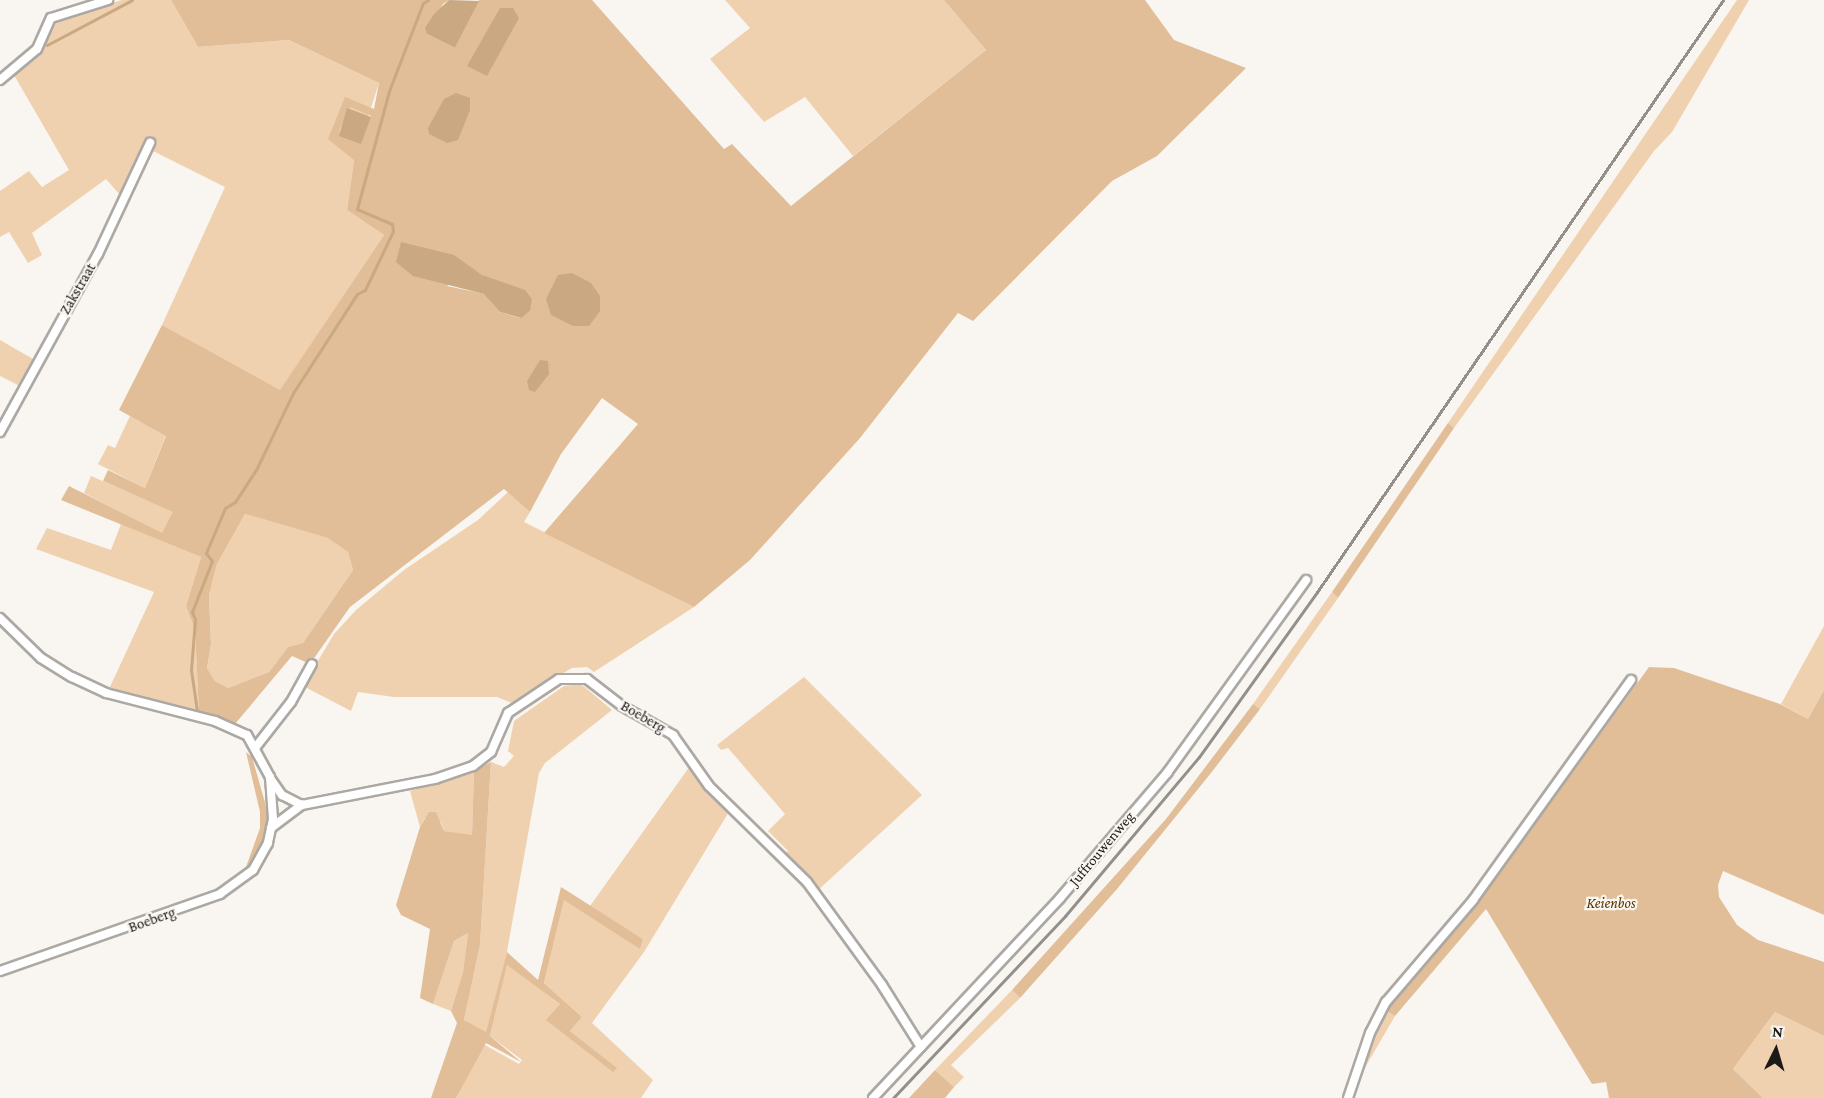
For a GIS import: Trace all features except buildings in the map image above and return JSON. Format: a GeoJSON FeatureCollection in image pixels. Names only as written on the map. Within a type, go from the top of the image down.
{"type":"FeatureCollection","features":[{"type":"Feature","properties":{"kind":"street"},"geometry":{"type":"LineString","coordinates":[[0,80],[37,49],[51,18],[108,0]]}},
{"type":"Feature","properties":{"kind":"street","name":"Zakstraat"},"geometry":{"type":"LineString","coordinates":[[0,432],[98,254],[150,143]]}},
{"type":"Feature","properties":{"kind":"street","name":"Juffrouwenweg"},"geometry":{"type":"LineString","coordinates":[[873,1098],[1060,898],[1167,773],[1306,580]]}},
{"type":"Feature","properties":{"kind":"street","name":"Boeberg"},"geometry":{"type":"LineString","coordinates":[[0,618],[41,658],[72,677],[106,693],[237,728],[255,748],[282,795],[302,805]]}},
{"type":"Feature","properties":{"kind":"street"},"geometry":{"type":"LineString","coordinates":[[255,748],[291,702],[312,664]]}},
{"type":"Feature","properties":{"kind":"street","name":"Boeberg"},"geometry":{"type":"LineString","coordinates":[[271,828],[302,805],[390,789],[473,766],[491,752],[507,713],[559,680],[587,679],[622,706],[673,735],[709,786],[807,882],[882,985],[921,1047]]}},
{"type":"Feature","properties":{"kind":"street"},"geometry":{"type":"LineString","coordinates":[[1348,1098],[1370,1033],[1386,1002],[1473,900],[1631,680]]}},
{"type":"Feature","properties":{"kind":"street","name":"Boeberg"},"geometry":{"type":"LineString","coordinates":[[0,971],[140,925],[220,894],[253,870],[262,857],[271,828],[270,777]]}},
{"type":"Feature","properties":{"kind":"shaded area"},"geometry":{"type":"Polygon","coordinates":[[[122,0],[171,0],[198,47],[289,40],[379,83],[354,160],[347,210],[384,235],[280,391],[162,325],[225,187],[145,147],[121,196],[106,179],[32,233],[42,255],[28,263],[9,232],[0,237],[0,191],[29,171],[42,187],[69,170],[14,75],[35,58],[59,18],[122,0]]]}},
{"type":"Feature","properties":{"kind":"shaded area"},"geometry":{"type":"Polygon","coordinates":[[[449,0],[479,1],[455,48],[427,34],[425,28],[434,14],[449,0]]]}},
{"type":"Feature","properties":{"kind":"shaded area"},"geometry":{"type":"Polygon","coordinates":[[[725,0],[944,0],[986,50],[853,156],[805,97],[764,122],[710,59],[750,28],[725,0]]]}},
{"type":"Feature","properties":{"kind":"shaded area"},"geometry":{"type":"Polygon","coordinates":[[[1737,0],[1749,0],[1672,132],[1654,151],[1454,428],[1448,423],[1737,0]]]}},
{"type":"Feature","properties":{"kind":"shaded area"},"geometry":{"type":"Polygon","coordinates":[[[500,8],[513,8],[519,18],[487,76],[467,66],[500,8]]]}},
{"type":"Feature","properties":{"kind":"shaded area"},"geometry":{"type":"Polygon","coordinates":[[[456,93],[470,98],[470,110],[458,140],[447,143],[429,134],[428,128],[444,99],[456,93]]]}},
{"type":"Feature","properties":{"kind":"shaded area"},"geometry":{"type":"Polygon","coordinates":[[[347,108],[371,117],[361,144],[339,136],[347,108]]]}},
{"type":"Feature","properties":{"kind":"shaded area"},"geometry":{"type":"Polygon","coordinates":[[[401,242],[454,255],[482,275],[525,290],[532,299],[530,311],[521,318],[500,312],[484,294],[413,276],[396,262],[401,242]]]}},
{"type":"Feature","properties":{"kind":"shaded area"},"geometry":{"type":"Polygon","coordinates":[[[572,273],[591,283],[600,296],[600,311],[589,326],[573,326],[551,315],[546,299],[558,275],[572,273]]]}},
{"type":"Feature","properties":{"kind":"shaded area"},"geometry":{"type":"Polygon","coordinates":[[[0,340],[33,359],[20,386],[0,376],[0,340]]]}},
{"type":"Feature","properties":{"kind":"shaded area"},"geometry":{"type":"Polygon","coordinates":[[[540,360],[548,361],[549,374],[535,392],[529,390],[527,381],[540,360]]]}},
{"type":"Feature","properties":{"kind":"shaded area"},"geometry":{"type":"Polygon","coordinates":[[[130,416],[166,435],[145,488],[98,464],[108,445],[115,448],[130,416]]]}},
{"type":"Feature","properties":{"kind":"shaded area"},"geometry":{"type":"Polygon","coordinates":[[[91,476],[174,512],[162,534],[84,493],[91,476]]]}},
{"type":"Feature","properties":{"kind":"shaded area"},"geometry":{"type":"Polygon","coordinates":[[[508,492],[530,512],[524,522],[694,607],[594,672],[587,667],[572,668],[512,703],[497,697],[394,697],[358,692],[351,711],[303,686],[334,634],[356,610],[404,570],[478,520],[508,492]]]}},
{"type":"Feature","properties":{"kind":"shaded area"},"geometry":{"type":"Polygon","coordinates":[[[245,514],[329,538],[348,552],[353,570],[303,643],[288,647],[269,672],[228,688],[215,681],[207,668],[211,644],[209,595],[217,564],[245,514]]]}},
{"type":"Feature","properties":{"kind":"shaded area"},"geometry":{"type":"Polygon","coordinates":[[[121,524],[201,557],[186,606],[195,630],[199,713],[109,689],[154,592],[36,549],[47,528],[111,550],[121,524]]]}},
{"type":"Feature","properties":{"kind":"shaded area"},"geometry":{"type":"Polygon","coordinates":[[[1332,592],[1338,598],[1260,709],[1253,704],[1332,592]]]}},
{"type":"Feature","properties":{"kind":"shaded area"},"geometry":{"type":"Polygon","coordinates":[[[1824,626],[1824,690],[1808,719],[1781,704],[1824,626]]]}},
{"type":"Feature","properties":{"kind":"shaded area"},"geometry":{"type":"Polygon","coordinates":[[[804,677],[922,795],[817,891],[782,855],[788,851],[768,831],[785,814],[728,748],[721,750],[717,745],[804,677]]]}},
{"type":"Feature","properties":{"kind":"shaded area"},"geometry":{"type":"Polygon","coordinates":[[[581,684],[612,710],[545,763],[539,773],[506,957],[486,1033],[464,1020],[480,945],[491,762],[504,767],[514,756],[508,751],[514,721],[564,686],[581,684]]]}},
{"type":"Feature","properties":{"kind":"shaded area"},"geometry":{"type":"Polygon","coordinates":[[[690,766],[730,810],[644,952],[592,1023],[653,1080],[641,1098],[456,1098],[483,1044],[519,1064],[522,1060],[490,1036],[507,964],[560,1004],[547,1020],[617,1069],[570,1031],[582,1017],[544,983],[564,899],[640,948],[643,939],[590,906],[690,766]]]}},
{"type":"Feature","properties":{"kind":"shaded area"},"geometry":{"type":"Polygon","coordinates":[[[474,771],[472,836],[444,831],[441,822],[425,818],[420,827],[410,791],[474,771]]]}},
{"type":"Feature","properties":{"kind":"shaded area"},"geometry":{"type":"Polygon","coordinates":[[[468,933],[463,972],[451,1011],[433,1004],[454,941],[468,933]]]}},
{"type":"Feature","properties":{"kind":"shaded area"},"geometry":{"type":"Polygon","coordinates":[[[1012,990],[1020,998],[951,1065],[964,1077],[954,1087],[935,1070],[1012,990]]]}},
{"type":"Feature","properties":{"kind":"shaded area"},"geometry":{"type":"Polygon","coordinates":[[[1385,1010],[1395,1016],[1356,1083],[1372,1035],[1385,1010]]]}},
{"type":"Feature","properties":{"kind":"shaded area"},"geometry":{"type":"Polygon","coordinates":[[[1775,1012],[1824,1036],[1824,1098],[1763,1098],[1733,1069],[1775,1012]]]}},
{"type":"Feature","properties":{"kind":"green space"},"geometry":{"type":"Polygon","coordinates":[[[171,0],[449,0],[443,4],[427,34],[455,48],[479,0],[592,0],[724,149],[732,144],[791,206],[986,50],[944,0],[1145,0],[1174,40],[1246,68],[1157,156],[1112,181],[973,321],[958,313],[860,438],[750,560],[694,607],[544,533],[638,424],[602,398],[561,454],[530,512],[504,489],[350,607],[310,664],[292,656],[235,724],[199,713],[195,630],[186,606],[201,557],[61,500],[69,486],[162,533],[173,512],[103,481],[108,470],[145,488],[166,436],[119,410],[162,325],[280,390],[384,235],[347,210],[354,160],[328,139],[345,97],[374,109],[379,83],[289,40],[198,47],[171,0]],[[350,107],[339,131],[361,141],[371,116],[350,107]],[[469,267],[447,286],[485,294],[500,312],[520,318],[530,311],[469,267]],[[245,514],[217,564],[209,595],[211,644],[207,668],[215,681],[228,688],[269,672],[288,647],[303,643],[353,570],[348,552],[328,538],[245,514]]]}},
{"type":"Feature","properties":{"kind":"green space"},"geometry":{"type":"Polygon","coordinates":[[[1448,423],[1454,428],[1338,598],[1332,592],[1448,423]]]}},
{"type":"Feature","properties":{"kind":"green space","name":"Keienbos"},"geometry":{"type":"Polygon","coordinates":[[[1649,667],[1674,668],[1780,704],[1808,719],[1824,690],[1824,915],[1723,871],[1718,885],[1719,897],[1737,925],[1758,940],[1824,962],[1824,1036],[1775,1012],[1733,1069],[1763,1098],[1609,1098],[1606,1082],[1592,1084],[1486,909],[1395,1016],[1385,1010],[1485,893],[1649,667]]]}},
{"type":"Feature","properties":{"kind":"green space"},"geometry":{"type":"Polygon","coordinates":[[[1253,704],[1260,709],[1211,773],[1117,889],[1020,998],[1012,990],[1166,819],[1253,704]]]}},
{"type":"Feature","properties":{"kind":"green space"},"geometry":{"type":"Polygon","coordinates":[[[246,752],[252,757],[268,813],[266,836],[248,869],[246,867],[260,828],[260,812],[246,752]]]}},
{"type":"Feature","properties":{"kind":"green space"},"geometry":{"type":"Polygon","coordinates":[[[491,762],[480,945],[464,1020],[486,1032],[507,952],[538,980],[561,887],[643,939],[640,949],[564,900],[544,983],[582,1017],[570,1031],[617,1068],[613,1072],[546,1020],[560,1004],[507,965],[490,1036],[521,1062],[486,1043],[456,1098],[431,1098],[457,1023],[451,1011],[463,972],[468,933],[454,941],[433,1004],[420,998],[430,929],[401,915],[396,905],[420,827],[429,812],[436,812],[444,831],[472,835],[474,771],[491,762]]]}},
{"type":"Feature","properties":{"kind":"green space"},"geometry":{"type":"Polygon","coordinates":[[[935,1070],[954,1087],[945,1098],[909,1098],[935,1070]]]}},
{"type":"Feature","properties":{"kind":"waterway"},"geometry":{"type":"LineString","coordinates":[[47,45],[132,0]]}},
{"type":"Feature","properties":{"kind":"waterway"},"geometry":{"type":"LineString","coordinates":[[197,711],[191,670],[195,619],[192,612],[212,561],[206,553],[225,508],[235,502],[256,470],[293,393],[357,294],[365,290],[393,231],[392,224],[357,209],[389,91],[423,3],[428,0]]}},
{"type":"Feature","properties":{"kind":"railway"},"geometry":{"type":"LineString","coordinates":[[893,1098],[1065,916],[1199,757],[1317,592],[1723,0]]}}]}
